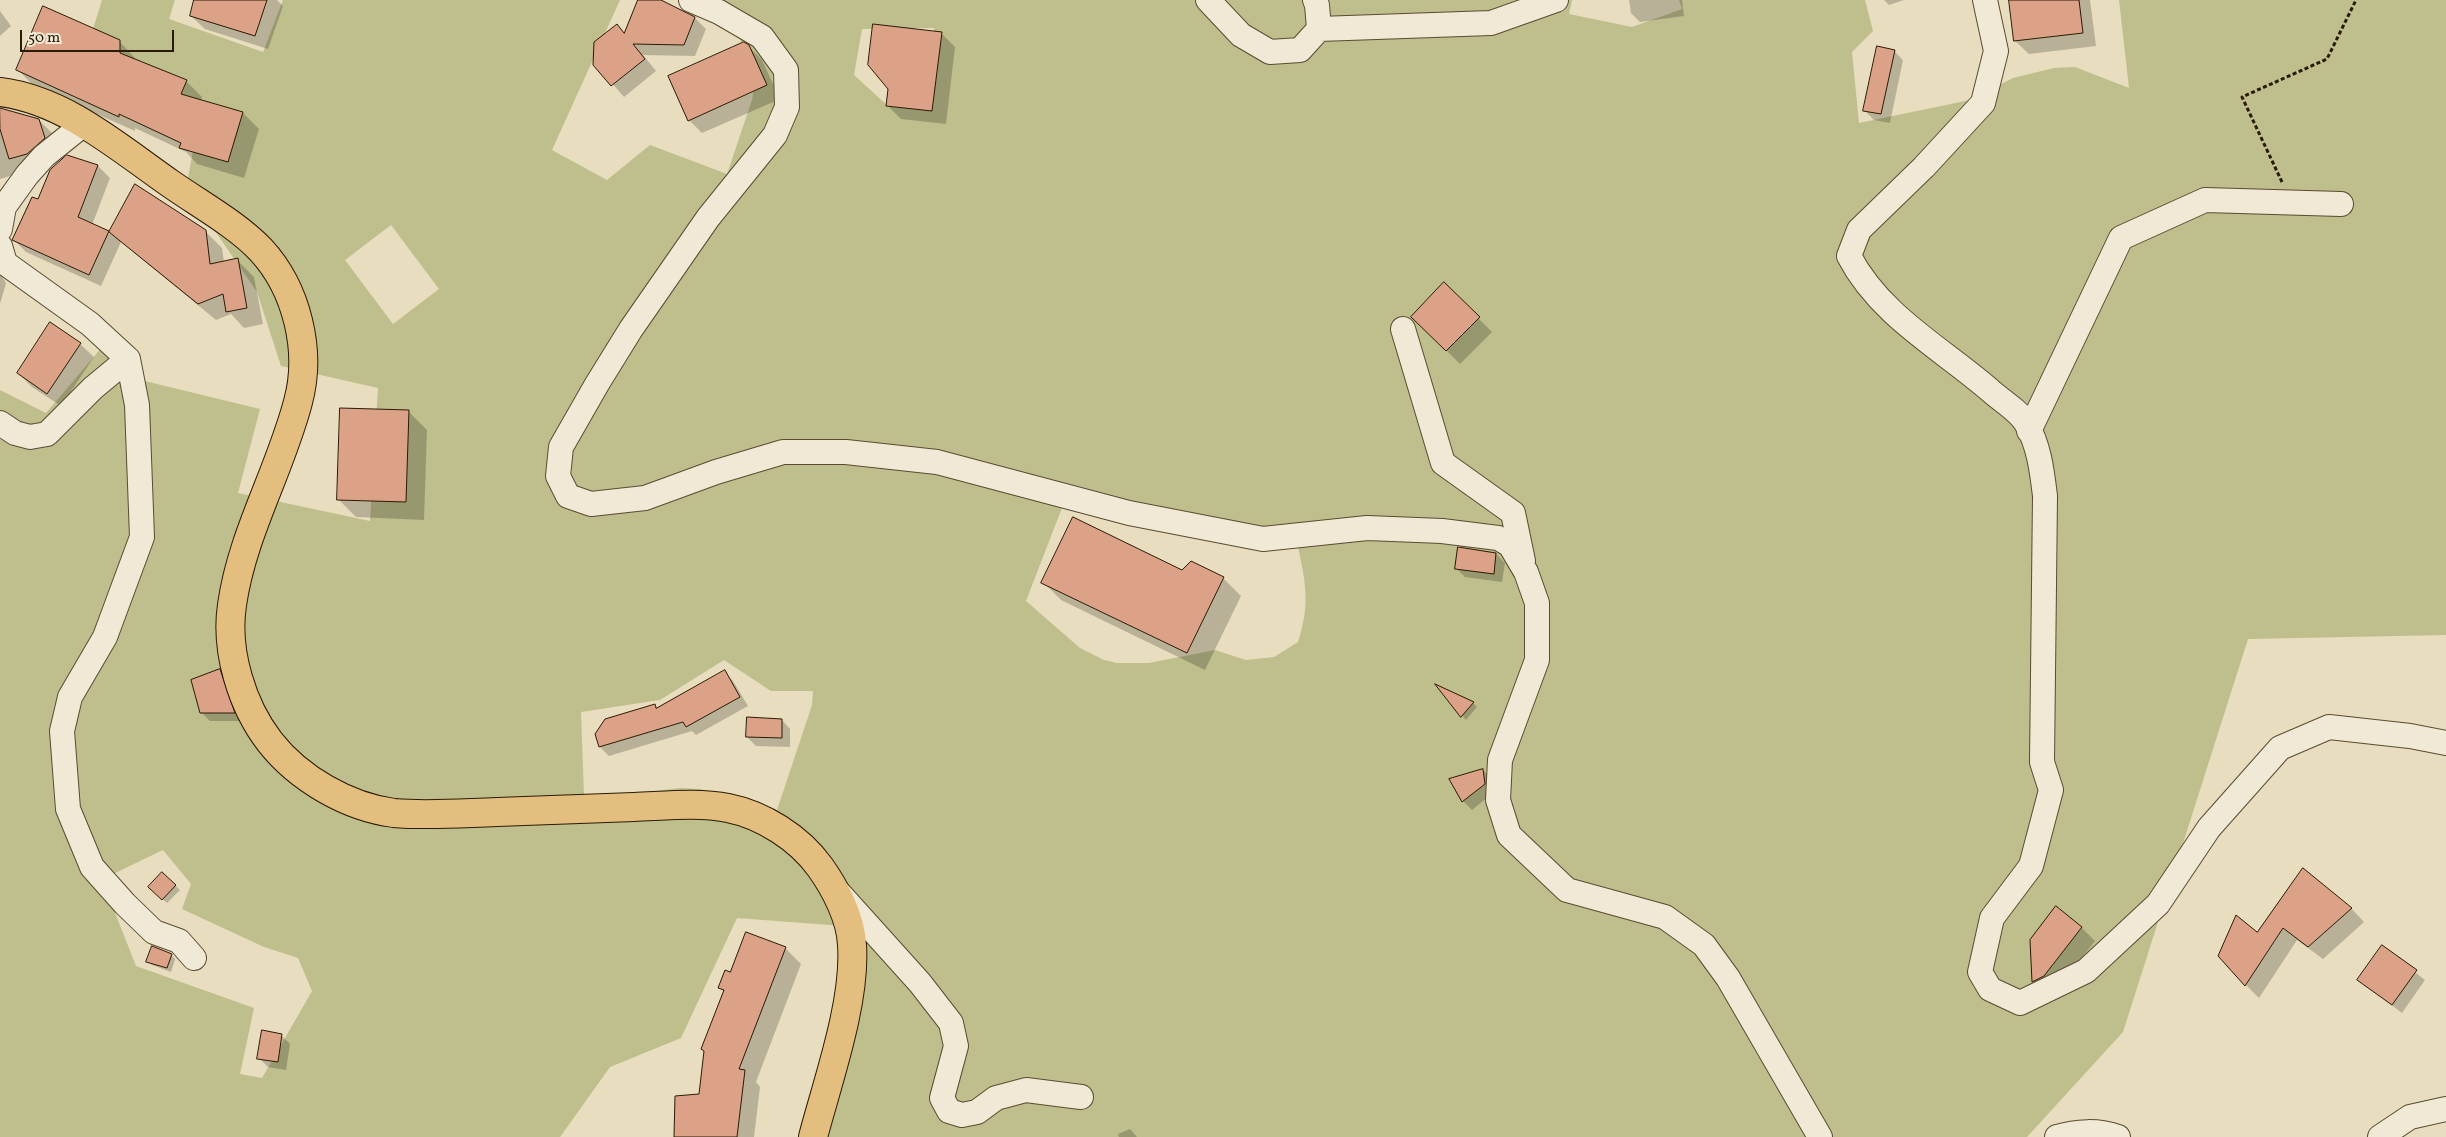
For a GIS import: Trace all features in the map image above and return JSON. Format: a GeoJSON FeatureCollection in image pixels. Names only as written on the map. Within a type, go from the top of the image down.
{"type":"FeatureCollection","features":[{"type":"Feature","properties":{"kind":"main road"},"geometry":{"type":"LineString","coordinates":[[0,92],[22,94],[48,104],[84,124],[230,225],[261,251],[284,283],[299,321],[304,360],[299,400],[241,563],[231,609],[232,656],[246,702],[270,742],[304,776],[346,800],[391,812],[439,814],[682,806],[729,808],[772,824],[809,852],[836,890],[852,942],[850,996],[813,1137]]}},
{"type":"Feature","properties":{"kind":"street"},"geometry":{"type":"LineString","coordinates":[[691,0],[719,12],[762,37],[786,70],[787,107],[775,135],[708,218],[631,329],[592,392],[562,447],[558,476],[568,496],[591,504],[645,498],[716,472],[783,452],[846,452],[937,462],[1129,513],[1263,538],[1367,528],[1482,534],[1498,538],[1510,545],[1526,572]]}},
{"type":"Feature","properties":{"kind":"street"},"geometry":{"type":"LineString","coordinates":[[1208,0],[1241,36],[1270,52],[1300,50],[1319,29],[1491,23],[1556,0]]}},
{"type":"Feature","properties":{"kind":"street"},"geometry":{"type":"LineString","coordinates":[[1315,0],[1319,29]]}},
{"type":"Feature","properties":{"kind":"street"},"geometry":{"type":"LineString","coordinates":[[1984,0],[1996,51],[1983,103],[1924,167],[1859,230],[1849,256],[1860,278],[1916,334],[1972,374],[2026,422],[2042,462],[2045,496],[2042,762],[2051,790],[2031,866],[1992,918],[1980,972],[1990,989],[2020,1003],[2086,972],[2158,904],[2209,828],[2280,748],[2329,727],[2410,736],[2446,743]]}},
{"type":"Feature","properties":{"kind":"street"},"geometry":{"type":"LineString","coordinates":[[0,229],[4,207],[27,175],[44,156],[84,124]]}},
{"type":"Feature","properties":{"kind":"street"},"geometry":{"type":"LineString","coordinates":[[2029,432],[2121,238],[2205,200],[2341,204]]}},
{"type":"Feature","properties":{"kind":"street"},"geometry":{"type":"LineString","coordinates":[[0,246],[5,263],[90,324],[128,359],[136,405],[142,537],[105,637],[70,697],[62,731],[68,809],[92,867],[124,904],[154,932],[179,941],[194,958]]}},
{"type":"Feature","properties":{"kind":"street"},"geometry":{"type":"LineString","coordinates":[[1403,328],[1443,463],[1513,513],[1526,572],[1537,603],[1537,660],[1500,760],[1498,800],[1509,835],[1567,890],[1665,917],[1704,945],[1728,978],[1820,1137]]}},
{"type":"Feature","properties":{"kind":"street"},"geometry":{"type":"LineString","coordinates":[[0,423],[15,432],[30,437],[47,434],[93,388],[128,359]]}},
{"type":"Feature","properties":{"kind":"street"},"geometry":{"type":"LineString","coordinates":[[836,890],[920,983],[951,1023],[956,1046],[942,1098],[949,1111],[962,1115],[977,1112],[996,1098],[1026,1090],[1082,1097]]}},
{"type":"Feature","properties":{"kind":"street"},"geometry":{"type":"LineString","coordinates":[[2380,1137],[2410,1117],[2446,1109]]}},
{"type":"Feature","properties":{"kind":"street"},"geometry":{"type":"LineString","coordinates":[[2057,1137],[2071,1133],[2107,1133],[2118,1137]]}},
{"type":"Feature","properties":{"kind":"path"},"geometry":{"type":"LineString","coordinates":[[2292,203],[2242,97],[2327,59],[2356,0]]}},
{"type":"Feature","properties":{"kind":"green space"},"geometry":{"type":"Polygon","coordinates":[[[102,0],[175,0],[169,19],[263,52],[283,0],[620,0],[552,150],[607,180],[650,145],[727,174],[752,100],[754,86],[744,46],[737,35],[686,0],[1572,0],[1569,14],[1632,27],[1682,9],[1679,0],[1865,0],[1873,31],[1852,52],[1859,123],[1970,100],[2013,78],[2054,68],[2075,67],[2129,88],[2119,0],[2446,0],[2446,635],[2248,639],[2123,1032],[2027,1137],[806,1137],[833,1021],[843,926],[737,918],[681,1038],[610,1067],[560,1137],[0,1137],[0,390],[46,413],[114,333],[116,374],[260,409],[238,493],[370,521],[378,388],[281,366],[257,292],[186,189],[201,106],[88,45],[102,0]],[[934,28],[862,29],[854,75],[888,106],[933,105],[934,28]],[[391,225],[345,260],[393,324],[439,289],[391,225]],[[1065,500],[1026,601],[1080,648],[1104,660],[1117,663],[1149,663],[1215,650],[1246,660],[1274,657],[1298,642],[1306,601],[1304,577],[1296,536],[1065,500]],[[724,660],[660,700],[581,712],[584,795],[639,793],[680,788],[700,789],[740,798],[775,816],[812,705],[813,691],[771,691],[724,660]],[[163,850],[111,875],[110,900],[136,966],[254,1008],[240,1074],[262,1078],[312,991],[298,958],[264,947],[182,909],[191,884],[163,850]]]}},
{"type":"Feature","properties":{"kind":"building"},"geometry":{"type":"Polygon","coordinates":[[[194,0],[267,0],[255,36],[190,16],[194,0]]]}},
{"type":"Feature","properties":{"kind":"building"},"geometry":{"type":"Polygon","coordinates":[[[638,0],[661,0],[695,17],[684,45],[633,44],[645,59],[611,86],[593,65],[594,42],[617,24],[624,33],[638,0]]]}},
{"type":"Feature","properties":{"kind":"building"},"geometry":{"type":"Polygon","coordinates":[[[2009,0],[2079,0],[2083,33],[2014,41],[2009,0]]]}},
{"type":"Feature","properties":{"kind":"building"},"geometry":{"type":"Polygon","coordinates":[[[43,6],[120,40],[120,53],[187,80],[181,94],[243,112],[228,162],[179,148],[181,143],[16,70],[43,6]]]}},
{"type":"Feature","properties":{"kind":"building"},"geometry":{"type":"Polygon","coordinates":[[[873,24],[942,32],[932,111],[886,106],[888,89],[868,65],[873,24]]]}},
{"type":"Feature","properties":{"kind":"building"},"geometry":{"type":"Polygon","coordinates":[[[744,42],[749,45],[767,85],[688,121],[668,76],[744,42]]]}},
{"type":"Feature","properties":{"kind":"building"},"geometry":{"type":"Polygon","coordinates":[[[1877,46],[1895,50],[1881,114],[1863,111],[1877,46]]]}},
{"type":"Feature","properties":{"kind":"building"},"geometry":{"type":"Polygon","coordinates":[[[0,108],[39,119],[45,138],[27,154],[9,159],[0,129],[0,108]]]}},
{"type":"Feature","properties":{"kind":"building"},"geometry":{"type":"Polygon","coordinates":[[[67,155],[98,165],[78,217],[109,231],[89,275],[12,240],[32,197],[38,199],[50,170],[67,155]]]}},
{"type":"Feature","properties":{"kind":"building"},"geometry":{"type":"Polygon","coordinates":[[[135,184],[206,230],[210,264],[238,258],[247,308],[226,312],[223,294],[198,304],[109,232],[135,184]]]}},
{"type":"Feature","properties":{"kind":"building"},"geometry":{"type":"Polygon","coordinates":[[[1444,282],[1480,317],[1446,351],[1411,317],[1444,282]]]}},
{"type":"Feature","properties":{"kind":"building"},"geometry":{"type":"Polygon","coordinates":[[[50,322],[81,343],[47,394],[17,373],[50,322]]]}},
{"type":"Feature","properties":{"kind":"building"},"geometry":{"type":"Polygon","coordinates":[[[340,408],[409,410],[406,502],[337,500],[340,408]]]}},
{"type":"Feature","properties":{"kind":"building"},"geometry":{"type":"Polygon","coordinates":[[[1073,517],[1182,570],[1191,561],[1224,577],[1187,653],[1041,583],[1073,517]]]}},
{"type":"Feature","properties":{"kind":"building"},"geometry":{"type":"Polygon","coordinates":[[[1458,547],[1496,553],[1494,574],[1455,569],[1458,547]]]}},
{"type":"Feature","properties":{"kind":"building"},"geometry":{"type":"Polygon","coordinates":[[[220,669],[235,713],[200,713],[191,680],[220,669]]]}},
{"type":"Feature","properties":{"kind":"building"},"geometry":{"type":"Polygon","coordinates":[[[725,670],[740,697],[686,727],[683,722],[599,747],[595,734],[605,719],[655,704],[656,708],[725,670]]]}},
{"type":"Feature","properties":{"kind":"building"},"geometry":{"type":"Polygon","coordinates":[[[1435,684],[1474,702],[1461,717],[1435,684]]]}},
{"type":"Feature","properties":{"kind":"building"},"geometry":{"type":"Polygon","coordinates":[[[747,717],[782,719],[782,738],[746,737],[747,717]]]}},
{"type":"Feature","properties":{"kind":"building"},"geometry":{"type":"Polygon","coordinates":[[[1483,769],[1485,784],[1462,802],[1449,779],[1483,769]]]}},
{"type":"Feature","properties":{"kind":"building"},"geometry":{"type":"Polygon","coordinates":[[[2303,868],[2352,908],[2308,947],[2283,928],[2245,986],[2218,956],[2236,915],[2257,932],[2303,868]]]}},
{"type":"Feature","properties":{"kind":"building"},"geometry":{"type":"Polygon","coordinates":[[[162,872],[176,885],[162,900],[148,887],[162,872]]]}},
{"type":"Feature","properties":{"kind":"building"},"geometry":{"type":"Polygon","coordinates":[[[2056,906],[2082,927],[2044,976],[2032,982],[2030,940],[2056,906]]]}},
{"type":"Feature","properties":{"kind":"building"},"geometry":{"type":"Polygon","coordinates":[[[746,932],[786,947],[739,1069],[745,1070],[737,1137],[674,1137],[675,1096],[699,1094],[704,1051],[701,1049],[724,990],[718,988],[725,970],[730,972],[746,932]]]}},
{"type":"Feature","properties":{"kind":"building"},"geometry":{"type":"Polygon","coordinates":[[[2382,945],[2417,970],[2392,1005],[2357,980],[2382,945]]]}},
{"type":"Feature","properties":{"kind":"building"},"geometry":{"type":"Polygon","coordinates":[[[152,946],[172,954],[167,968],[146,962],[152,946]]]}},
{"type":"Feature","properties":{"kind":"building"},"geometry":{"type":"Polygon","coordinates":[[[262,1030],[282,1034],[278,1062],[257,1059],[262,1030]]]}}]}
